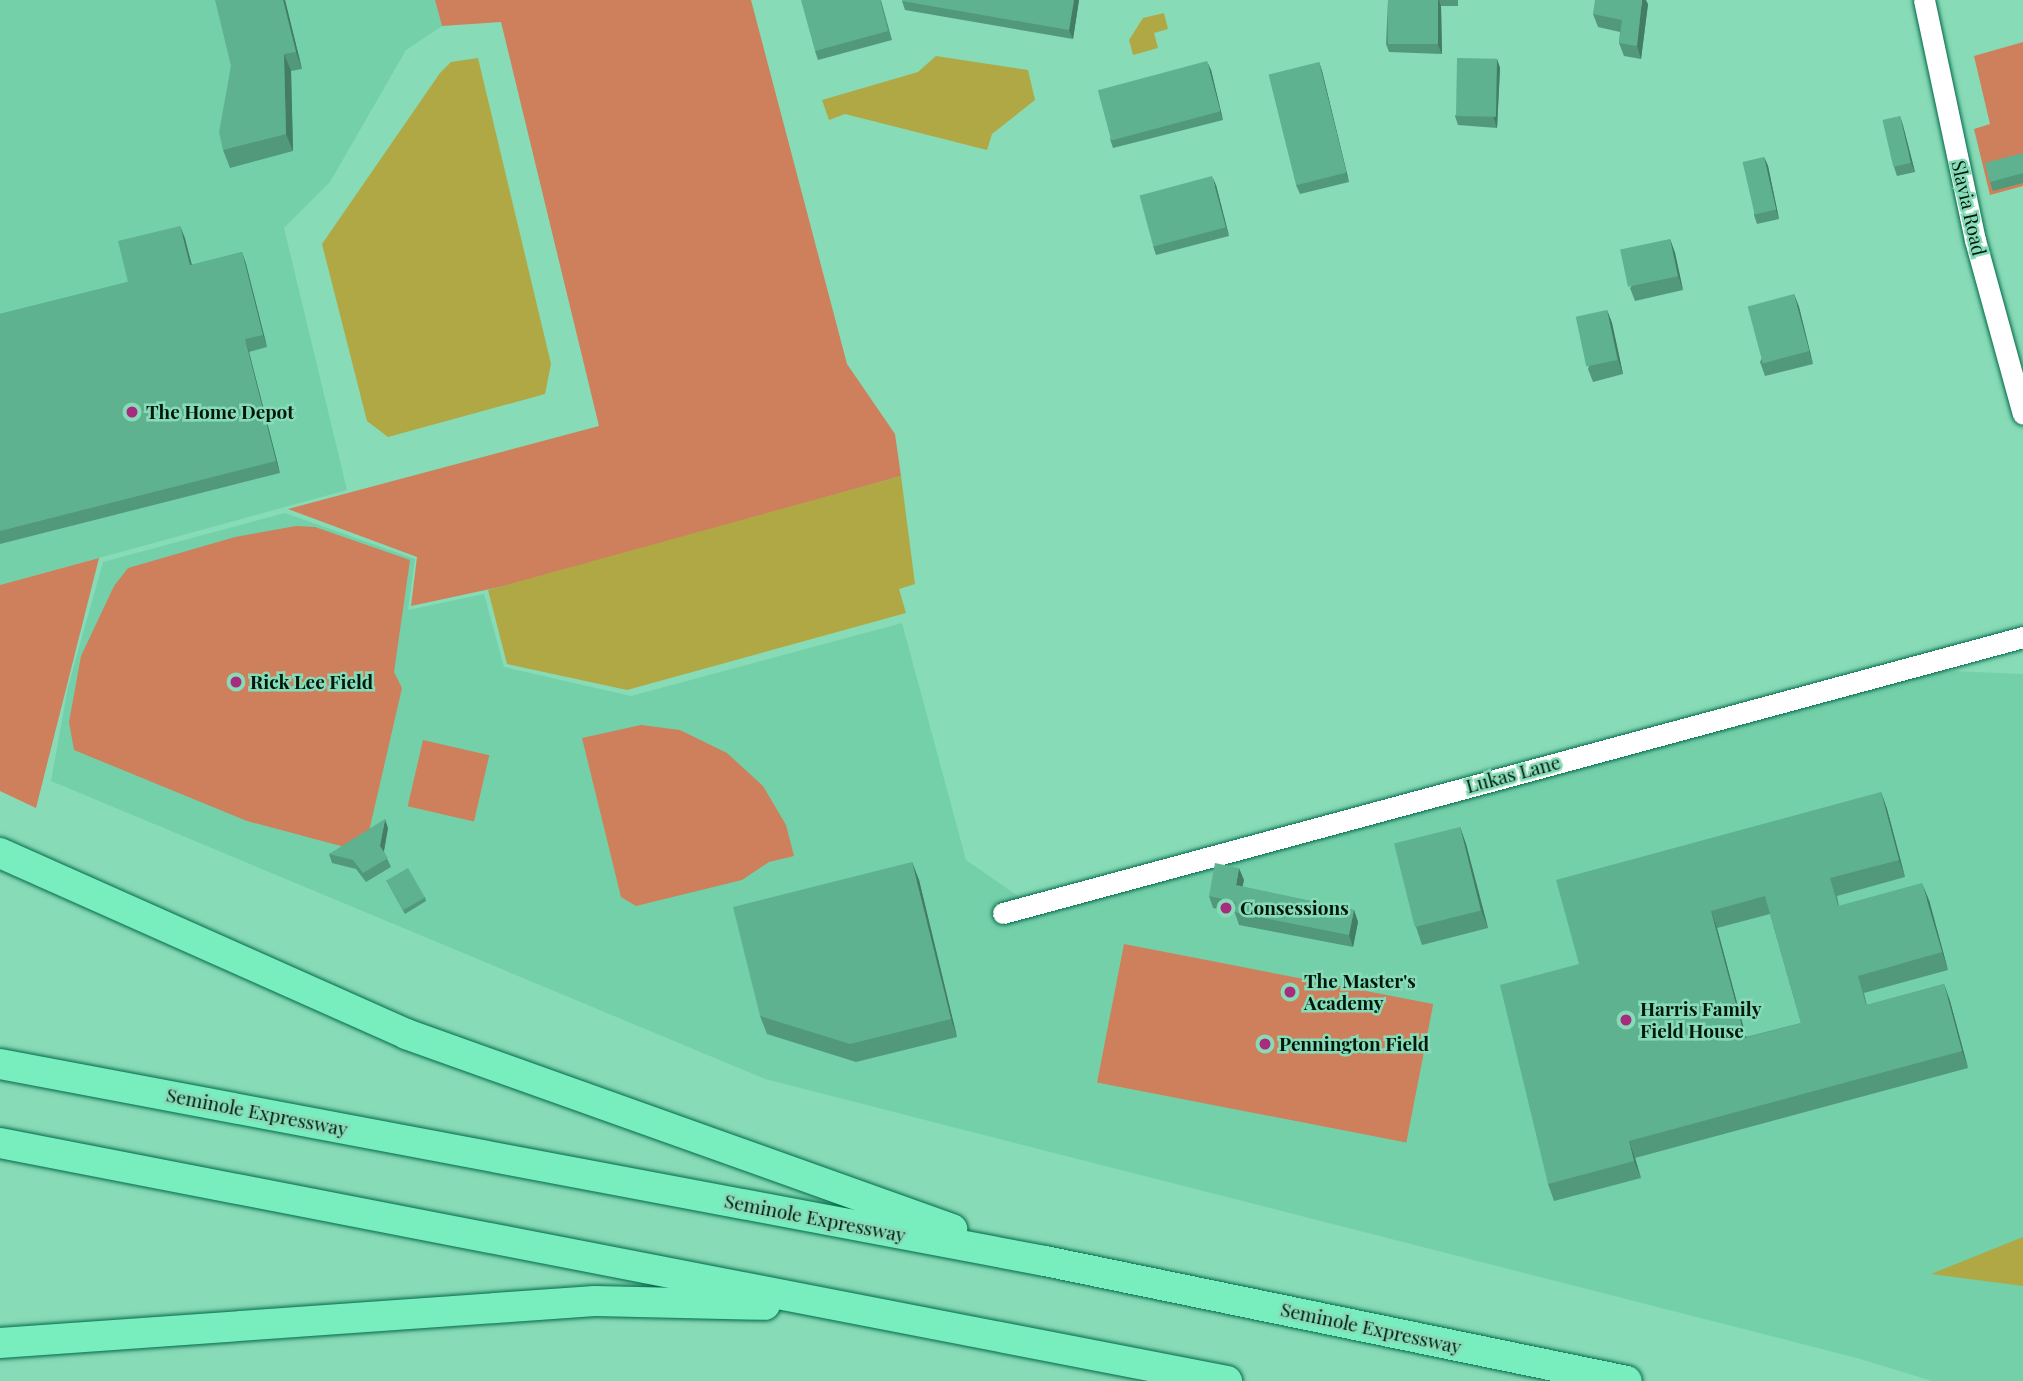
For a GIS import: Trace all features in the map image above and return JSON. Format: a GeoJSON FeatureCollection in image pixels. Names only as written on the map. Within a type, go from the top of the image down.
{"type":"FeatureCollection","features":[{"type":"Feature","properties":{"kind":"highway"},"geometry":{"type":"LineString","coordinates":[[0,853],[405,1034],[1045,1261]]}},
{"type":"Feature","properties":{"kind":"highway","name":"Seminole Expressway"},"geometry":{"type":"LineString","coordinates":[[0,1063],[1045,1261],[1627,1381]]}},
{"type":"Feature","properties":{"kind":"highway"},"geometry":{"type":"LineString","coordinates":[[0,1143],[1227,1381]]}},
{"type":"Feature","properties":{"kind":"highway"},"geometry":{"type":"LineString","coordinates":[[0,1343],[595,1301],[860,1308]]}},
{"type":"Feature","properties":{"kind":"street","name":"Slavia Road"},"geometry":{"type":"LineString","coordinates":[[1924,0],[1975,240],[2023,414]]}},
{"type":"Feature","properties":{"kind":"street","name":"Lukas Lane"},"geometry":{"type":"LineString","coordinates":[[1003,912],[2023,637]]}},
{"type":"Feature","properties":{"kind":"shaded area"},"geometry":{"type":"Polygon","coordinates":[[[0,0],[435,0],[442,26],[406,50],[330,182],[284,228],[347,490],[0,585],[0,0]]]}},
{"type":"Feature","properties":{"kind":"shaded area"},"geometry":{"type":"Polygon","coordinates":[[[435,0],[751,0],[847,364],[895,434],[901,476],[532,580],[411,606],[417,557],[288,509],[599,426],[501,22],[442,26],[435,0]]]}},
{"type":"Feature","properties":{"kind":"shaded area"},"geometry":{"type":"Polygon","coordinates":[[[1164,13],[1168,29],[1154,33],[1158,48],[1133,55],[1129,40],[1143,18],[1164,13]]]}},
{"type":"Feature","properties":{"kind":"shaded area"},"geometry":{"type":"Polygon","coordinates":[[[2023,42],[2023,186],[1990,195],[1974,129],[1990,124],[1974,56],[2023,42]]]}},
{"type":"Feature","properties":{"kind":"shaded area"},"geometry":{"type":"Polygon","coordinates":[[[936,56],[1028,70],[1035,100],[992,134],[987,150],[845,114],[829,120],[822,100],[918,72],[936,56]]]}},
{"type":"Feature","properties":{"kind":"shaded area"},"geometry":{"type":"Polygon","coordinates":[[[478,58],[551,364],[545,394],[388,437],[367,421],[322,244],[440,73],[451,62],[478,58]]]}},
{"type":"Feature","properties":{"kind":"shaded area"},"geometry":{"type":"Polygon","coordinates":[[[901,476],[915,584],[899,589],[906,613],[627,690],[507,664],[488,590],[901,476]]]}},
{"type":"Feature","properties":{"kind":"shaded area","name":"The Master's Academy"},"geometry":{"type":"Polygon","coordinates":[[[285,513],[415,559],[408,610],[484,594],[504,667],[631,696],[902,623],[966,860],[1031,905],[1903,669],[2023,674],[2023,1381],[1932,1381],[1857,1358],[765,1079],[51,781],[68,687],[103,562],[285,513]]]}},
{"type":"Feature","properties":{"kind":"shaded area","name":"Rick Lee Field"},"geometry":{"type":"Polygon","coordinates":[[[296,526],[315,527],[410,560],[394,672],[402,688],[367,840],[352,849],[247,821],[74,750],[69,722],[81,656],[114,586],[128,568],[235,537],[296,526]]]}},
{"type":"Feature","properties":{"kind":"shaded area"},"geometry":{"type":"Polygon","coordinates":[[[99,558],[36,808],[0,791],[0,585],[99,558]]]}},
{"type":"Feature","properties":{"kind":"shaded area"},"geometry":{"type":"Polygon","coordinates":[[[641,725],[680,730],[727,753],[763,786],[786,825],[794,856],[769,862],[742,880],[636,906],[621,897],[582,738],[641,725]]]}},
{"type":"Feature","properties":{"kind":"shaded area"},"geometry":{"type":"Polygon","coordinates":[[[423,740],[489,755],[474,822],[408,806],[423,740]]]}},
{"type":"Feature","properties":{"kind":"shaded area","name":"Pennington Field"},"geometry":{"type":"Polygon","coordinates":[[[1124,944],[1433,1004],[1406,1143],[1097,1082],[1124,944]]]}},
{"type":"Feature","properties":{"kind":"shaded area"},"geometry":{"type":"Polygon","coordinates":[[[2023,1237],[2023,1286],[1931,1274],[2023,1237]]]}},
{"type":"Feature","properties":{"kind":"building"},"geometry":{"type":"Polygon","coordinates":[[[215,0],[283,0],[296,52],[284,54],[286,134],[223,150],[219,132],[231,66],[215,0]]]}},
{"type":"Feature","properties":{"kind":"building"},"geometry":{"type":"Polygon","coordinates":[[[801,0],[880,0],[888,31],[815,51],[801,0]]]}},
{"type":"Feature","properties":{"kind":"building"},"geometry":{"type":"Polygon","coordinates":[[[902,0],[1074,0],[1069,30],[902,0]]]}},
{"type":"Feature","properties":{"kind":"building"},"geometry":{"type":"Polygon","coordinates":[[[1388,0],[1438,0],[1438,44],[1388,44],[1388,0]]]}},
{"type":"Feature","properties":{"kind":"building"},"geometry":{"type":"Polygon","coordinates":[[[1595,0],[1642,0],[1637,46],[1619,43],[1622,20],[1593,14],[1595,0]]]}},
{"type":"Feature","properties":{"kind":"building"},"geometry":{"type":"Polygon","coordinates":[[[1457,58],[1497,59],[1496,117],[1456,116],[1457,58]]]}},
{"type":"Feature","properties":{"kind":"building"},"geometry":{"type":"Polygon","coordinates":[[[1207,61],[1220,111],[1111,140],[1098,90],[1207,61]]]}},
{"type":"Feature","properties":{"kind":"building"},"geometry":{"type":"Polygon","coordinates":[[[1319,62],[1347,173],[1296,185],[1269,75],[1319,62]]]}},
{"type":"Feature","properties":{"kind":"building"},"geometry":{"type":"Polygon","coordinates":[[[1900,116],[1911,163],[1893,167],[1882,120],[1900,116]]]}},
{"type":"Feature","properties":{"kind":"building"},"geometry":{"type":"Polygon","coordinates":[[[2023,153],[2023,173],[1990,182],[1985,163],[2023,153]]]}},
{"type":"Feature","properties":{"kind":"building"},"geometry":{"type":"Polygon","coordinates":[[[1764,157],[1776,210],[1755,215],[1743,162],[1764,157]]]}},
{"type":"Feature","properties":{"kind":"building"},"geometry":{"type":"Polygon","coordinates":[[[1212,176],[1226,227],[1153,247],[1140,195],[1212,176]]]}},
{"type":"Feature","properties":{"kind":"building","name":"The Home Depot"},"geometry":{"type":"Polygon","coordinates":[[[180,226],[190,265],[242,252],[263,335],[245,339],[276,461],[0,531],[0,314],[128,282],[118,241],[180,226]]]}},
{"type":"Feature","properties":{"kind":"building"},"geometry":{"type":"Polygon","coordinates":[[[1670,239],[1678,276],[1628,287],[1620,250],[1670,239]]]}},
{"type":"Feature","properties":{"kind":"building"},"geometry":{"type":"Polygon","coordinates":[[[1794,294],[1809,351],[1763,363],[1748,306],[1794,294]]]}},
{"type":"Feature","properties":{"kind":"building"},"geometry":{"type":"Polygon","coordinates":[[[1607,310],[1618,360],[1586,367],[1576,317],[1607,310]]]}},
{"type":"Feature","properties":{"kind":"building"},"geometry":{"type":"Polygon","coordinates":[[[1881,792],[1899,860],[1830,878],[1838,906],[1922,883],[1942,952],[1858,976],[1866,1005],[1944,984],[1962,1051],[1629,1141],[1634,1161],[1548,1184],[1500,985],[1579,964],[1556,880],[1881,792]],[[1765,896],[1711,911],[1745,1038],[1801,1023],[1765,896]]]}},
{"type":"Feature","properties":{"kind":"building"},"geometry":{"type":"Polygon","coordinates":[[[385,819],[380,846],[388,858],[363,873],[353,860],[329,854],[385,819]]]}},
{"type":"Feature","properties":{"kind":"building"},"geometry":{"type":"Polygon","coordinates":[[[1460,827],[1481,910],[1415,927],[1394,843],[1460,827]]]}},
{"type":"Feature","properties":{"kind":"building"},"geometry":{"type":"Polygon","coordinates":[[[912,862],[951,1019],[850,1044],[760,1016],[733,907],[912,862]]]}},
{"type":"Feature","properties":{"kind":"building"},"geometry":{"type":"Polygon","coordinates":[[[1215,863],[1239,868],[1236,885],[1354,910],[1349,935],[1234,912],[1236,902],[1209,896],[1215,863]]]}},
{"type":"Feature","properties":{"kind":"building"},"geometry":{"type":"Polygon","coordinates":[[[408,868],[425,897],[403,910],[386,880],[408,868]]]}},
{"type":"Feature","properties":{"kind":"place","name":"The Home Depot"},"geometry":{"type":"Point","coordinates":[132,412]}},
{"type":"Feature","properties":{"kind":"place","name":"Rick Lee Field"},"geometry":{"type":"Point","coordinates":[236,682]}},
{"type":"Feature","properties":{"kind":"place","name":"Consessions"},"geometry":{"type":"Point","coordinates":[1226,908]}},
{"type":"Feature","properties":{"kind":"place","name":"The Master's Academy"},"geometry":{"type":"Point","coordinates":[1290,992]}},
{"type":"Feature","properties":{"kind":"place","name":"Harris Family Field House"},"geometry":{"type":"Point","coordinates":[1626,1020]}},
{"type":"Feature","properties":{"kind":"place","name":"Pennington Field"},"geometry":{"type":"Point","coordinates":[1265,1044]}}]}
